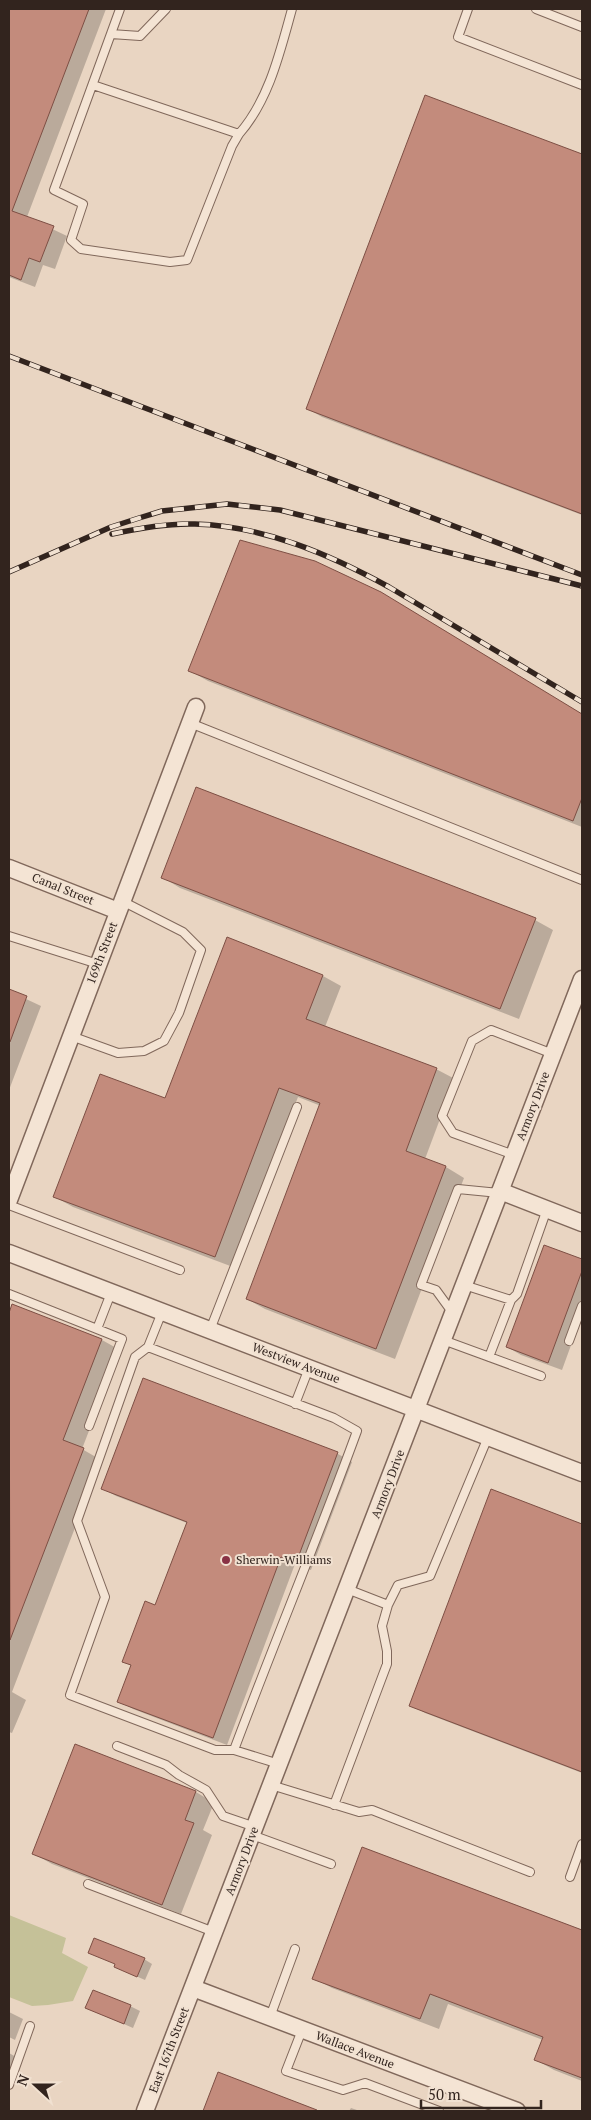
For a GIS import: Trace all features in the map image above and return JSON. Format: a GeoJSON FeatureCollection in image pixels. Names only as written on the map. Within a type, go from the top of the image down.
{"type":"FeatureCollection","features":[{"type":"Feature","properties":{"kind":"street","name":"169th Street"},"geometry":{"type":"LineString","coordinates":[[9,1200],[196,706]]}},
{"type":"Feature","properties":{"kind":"street","name":"Canal Street"},"geometry":{"type":"LineString","coordinates":[[9,868],[120,906]]}},
{"type":"Feature","properties":{"kind":"street","name":"Armory Drive"},"geometry":{"type":"LineString","coordinates":[[193,1988],[582,981]]}},
{"type":"Feature","properties":{"kind":"street"},"geometry":{"type":"LineString","coordinates":[[500,1192],[582,1223]]}},
{"type":"Feature","properties":{"kind":"street","name":"Westview Avenue"},"geometry":{"type":"LineString","coordinates":[[9,1253],[582,1473]]}},
{"type":"Feature","properties":{"kind":"street","name":"Wallace Avenue"},"geometry":{"type":"LineString","coordinates":[[193,1988],[517,2111]]}},
{"type":"Feature","properties":{"kind":"street","name":"East 167th Street"},"geometry":{"type":"LineString","coordinates":[[145,2111],[193,1988]]}},
{"type":"Feature","properties":{"kind":"lane"},"geometry":{"type":"LineString","coordinates":[[120,9],[54,190],[83,204],[71,240],[81,249],[170,262],[187,260],[232,146],[239,134],[252,119],[276,64],[292,9]]}},
{"type":"Feature","properties":{"kind":"lane"},"geometry":{"type":"LineString","coordinates":[[111,34],[140,36],[166,9]]}},
{"type":"Feature","properties":{"kind":"lane"},"geometry":{"type":"LineString","coordinates":[[468,9],[458,37],[582,85]]}},
{"type":"Feature","properties":{"kind":"lane"},"geometry":{"type":"LineString","coordinates":[[536,9],[582,27]]}},
{"type":"Feature","properties":{"kind":"lane"},"geometry":{"type":"LineString","coordinates":[[93,85],[239,134]]}},
{"type":"Feature","properties":{"kind":"lane"},"geometry":{"type":"LineString","coordinates":[[190,723],[582,880]]}},
{"type":"Feature","properties":{"kind":"lane"},"geometry":{"type":"LineString","coordinates":[[71,1036],[118,1053],[144,1051],[164,1041],[179,1013],[201,950],[183,932],[120,906]]}},
{"type":"Feature","properties":{"kind":"lane"},"geometry":{"type":"LineString","coordinates":[[9,936],[98,964]]}},
{"type":"Feature","properties":{"kind":"lane"},"geometry":{"type":"LineString","coordinates":[[514,1155],[452,1133],[442,1116],[472,1041],[492,1030],[553,1054]]}},
{"type":"Feature","properties":{"kind":"lane"},"geometry":{"type":"LineString","coordinates":[[210,1330],[296,1107]]}},
{"type":"Feature","properties":{"kind":"lane"},"geometry":{"type":"LineString","coordinates":[[453,1314],[436,1290],[421,1285],[458,1189],[500,1192]]}},
{"type":"Feature","properties":{"kind":"lane"},"geometry":{"type":"LineString","coordinates":[[9,1205],[180,1270]]}},
{"type":"Feature","properties":{"kind":"lane"},"geometry":{"type":"LineString","coordinates":[[489,1357],[510,1300],[516,1294],[547,1209]]}},
{"type":"Feature","properties":{"kind":"lane"},"geometry":{"type":"LineString","coordinates":[[464,1285],[510,1300]]}},
{"type":"Feature","properties":{"kind":"lane"},"geometry":{"type":"LineString","coordinates":[[97,1329],[111,1292]]}},
{"type":"Feature","properties":{"kind":"lane"},"geometry":{"type":"LineString","coordinates":[[9,1294],[122,1339],[89,1426]]}},
{"type":"Feature","properties":{"kind":"lane"},"geometry":{"type":"LineString","coordinates":[[569,1341],[582,1306]]}},
{"type":"Feature","properties":{"kind":"lane"},"geometry":{"type":"LineString","coordinates":[[162,1312],[148,1347],[135,1357],[77,1521],[105,1597],[70,1695],[215,1750],[234,1750],[279,1764]]}},
{"type":"Feature","properties":{"kind":"lane"},"geometry":{"type":"LineString","coordinates":[[443,1340],[540,1376]]}},
{"type":"Feature","properties":{"kind":"lane"},"geometry":{"type":"LineString","coordinates":[[148,1347],[334,1418],[358,1430],[323,1525],[300,1576],[234,1750]]}},
{"type":"Feature","properties":{"kind":"lane"},"geometry":{"type":"LineString","coordinates":[[295,1404],[309,1368]]}},
{"type":"Feature","properties":{"kind":"lane"},"geometry":{"type":"LineString","coordinates":[[334,1805],[387,1664],[387,1651],[382,1626],[388,1605],[398,1586],[430,1576],[488,1437]]}},
{"type":"Feature","properties":{"kind":"lane"},"geometry":{"type":"LineString","coordinates":[[347,1588],[388,1605]]}},
{"type":"Feature","properties":{"kind":"lane"},"geometry":{"type":"LineString","coordinates":[[117,1746],[166,1765],[179,1775],[206,1790],[223,1816],[331,1864]]}},
{"type":"Feature","properties":{"kind":"lane"},"geometry":{"type":"LineString","coordinates":[[271,1785],[359,1812],[372,1810],[530,1872]]}},
{"type":"Feature","properties":{"kind":"lane"},"geometry":{"type":"LineString","coordinates":[[570,1876],[582,1844]]}},
{"type":"Feature","properties":{"kind":"lane"},"geometry":{"type":"LineString","coordinates":[[88,1884],[214,1932]]}},
{"type":"Feature","properties":{"kind":"lane"},"geometry":{"type":"LineString","coordinates":[[270,2018],[295,1949]]}},
{"type":"Feature","properties":{"kind":"lane"},"geometry":{"type":"LineString","coordinates":[[9,2085],[30,2026]]}},
{"type":"Feature","properties":{"kind":"lane"},"geometry":{"type":"LineString","coordinates":[[302,2030],[286,2071],[343,2090],[365,2083],[439,2111]]}},
{"type":"Feature","properties":{"kind":"shaded area"},"geometry":{"type":"Polygon","coordinates":[[[9,1915],[66,1938],[62,1953],[88,1967],[73,2001],[32,2006],[9,1997],[9,1915]]]}},
{"type":"Feature","properties":{"kind":"building"},"geometry":{"type":"Polygon","coordinates":[[[9,9],[89,9],[12,211],[54,226],[40,262],[29,258],[21,280],[9,275],[9,9]]]}},
{"type":"Feature","properties":{"kind":"building"},"geometry":{"type":"Polygon","coordinates":[[[425,95],[582,154],[582,514],[306,409],[425,95]]]}},
{"type":"Feature","properties":{"kind":"building"},"geometry":{"type":"Polygon","coordinates":[[[240,540],[315,561],[381,592],[582,714],[582,798],[573,821],[188,671],[240,540]]]}},
{"type":"Feature","properties":{"kind":"building"},"geometry":{"type":"Polygon","coordinates":[[[196,787],[536,918],[500,1009],[161,878],[196,787]]]}},
{"type":"Feature","properties":{"kind":"building"},"geometry":{"type":"Polygon","coordinates":[[[227,937],[323,975],[306,1019],[437,1068],[406,1151],[446,1166],[376,1349],[246,1299],[320,1103],[279,1088],[215,1257],[53,1197],[100,1074],[165,1098],[227,937]]]}},
{"type":"Feature","properties":{"kind":"building"},"geometry":{"type":"Polygon","coordinates":[[[9,989],[27,996],[10,1042],[9,1042],[9,989]]]}},
{"type":"Feature","properties":{"kind":"building"},"geometry":{"type":"Polygon","coordinates":[[[544,1245],[582,1259],[582,1271],[548,1363],[506,1347],[544,1245]]]}},
{"type":"Feature","properties":{"kind":"building"},"geometry":{"type":"Polygon","coordinates":[[[12,1304],[102,1339],[63,1440],[84,1448],[10,1640],[9,1313],[12,1304]]]}},
{"type":"Feature","properties":{"kind":"building","name":"Sherwin-Williams"},"geometry":{"type":"Polygon","coordinates":[[[143,1378],[338,1452],[296,1563],[281,1557],[213,1738],[117,1702],[131,1665],[122,1662],[145,1601],[155,1605],[187,1522],[101,1489],[143,1378]]]}},
{"type":"Feature","properties":{"kind":"building"},"geometry":{"type":"Polygon","coordinates":[[[491,1489],[582,1524],[582,1772],[409,1706],[491,1489]]]}},
{"type":"Feature","properties":{"kind":"building"},"geometry":{"type":"Polygon","coordinates":[[[75,1744],[196,1791],[185,1820],[194,1823],[162,1905],[32,1854],[75,1744]]]}},
{"type":"Feature","properties":{"kind":"building"},"geometry":{"type":"Polygon","coordinates":[[[362,1847],[582,1930],[582,2078],[534,2060],[543,2037],[430,1994],[420,2019],[312,1979],[362,1847]]]}},
{"type":"Feature","properties":{"kind":"building"},"geometry":{"type":"Polygon","coordinates":[[[94,1938],[145,1958],[137,1977],[114,1967],[115,1964],[88,1953],[94,1938]]]}},
{"type":"Feature","properties":{"kind":"building"},"geometry":{"type":"Polygon","coordinates":[[[93,1990],[131,2005],[124,2024],[85,2008],[93,1990]]]}},
{"type":"Feature","properties":{"kind":"building"},"geometry":{"type":"Polygon","coordinates":[[[218,2072],[317,2110],[317,2111],[203,2111],[218,2072]]]}},
{"type":"Feature","properties":{"kind":"railway"},"geometry":{"type":"LineString","coordinates":[[9,356],[582,575]]}},
{"type":"Feature","properties":{"kind":"railway"},"geometry":{"type":"LineString","coordinates":[[9,572],[111,527],[139,518],[162,511],[227,504],[280,510],[582,586]]}},
{"type":"Feature","properties":{"kind":"railway"},"geometry":{"type":"LineString","coordinates":[[112,534],[153,526],[195,524],[246,530],[295,544],[319,553],[389,587],[582,702]]}},
{"type":"Feature","properties":{"kind":"place","name":"Sherwin-Williams"},"geometry":{"type":"Point","coordinates":[226,1560]}}]}
